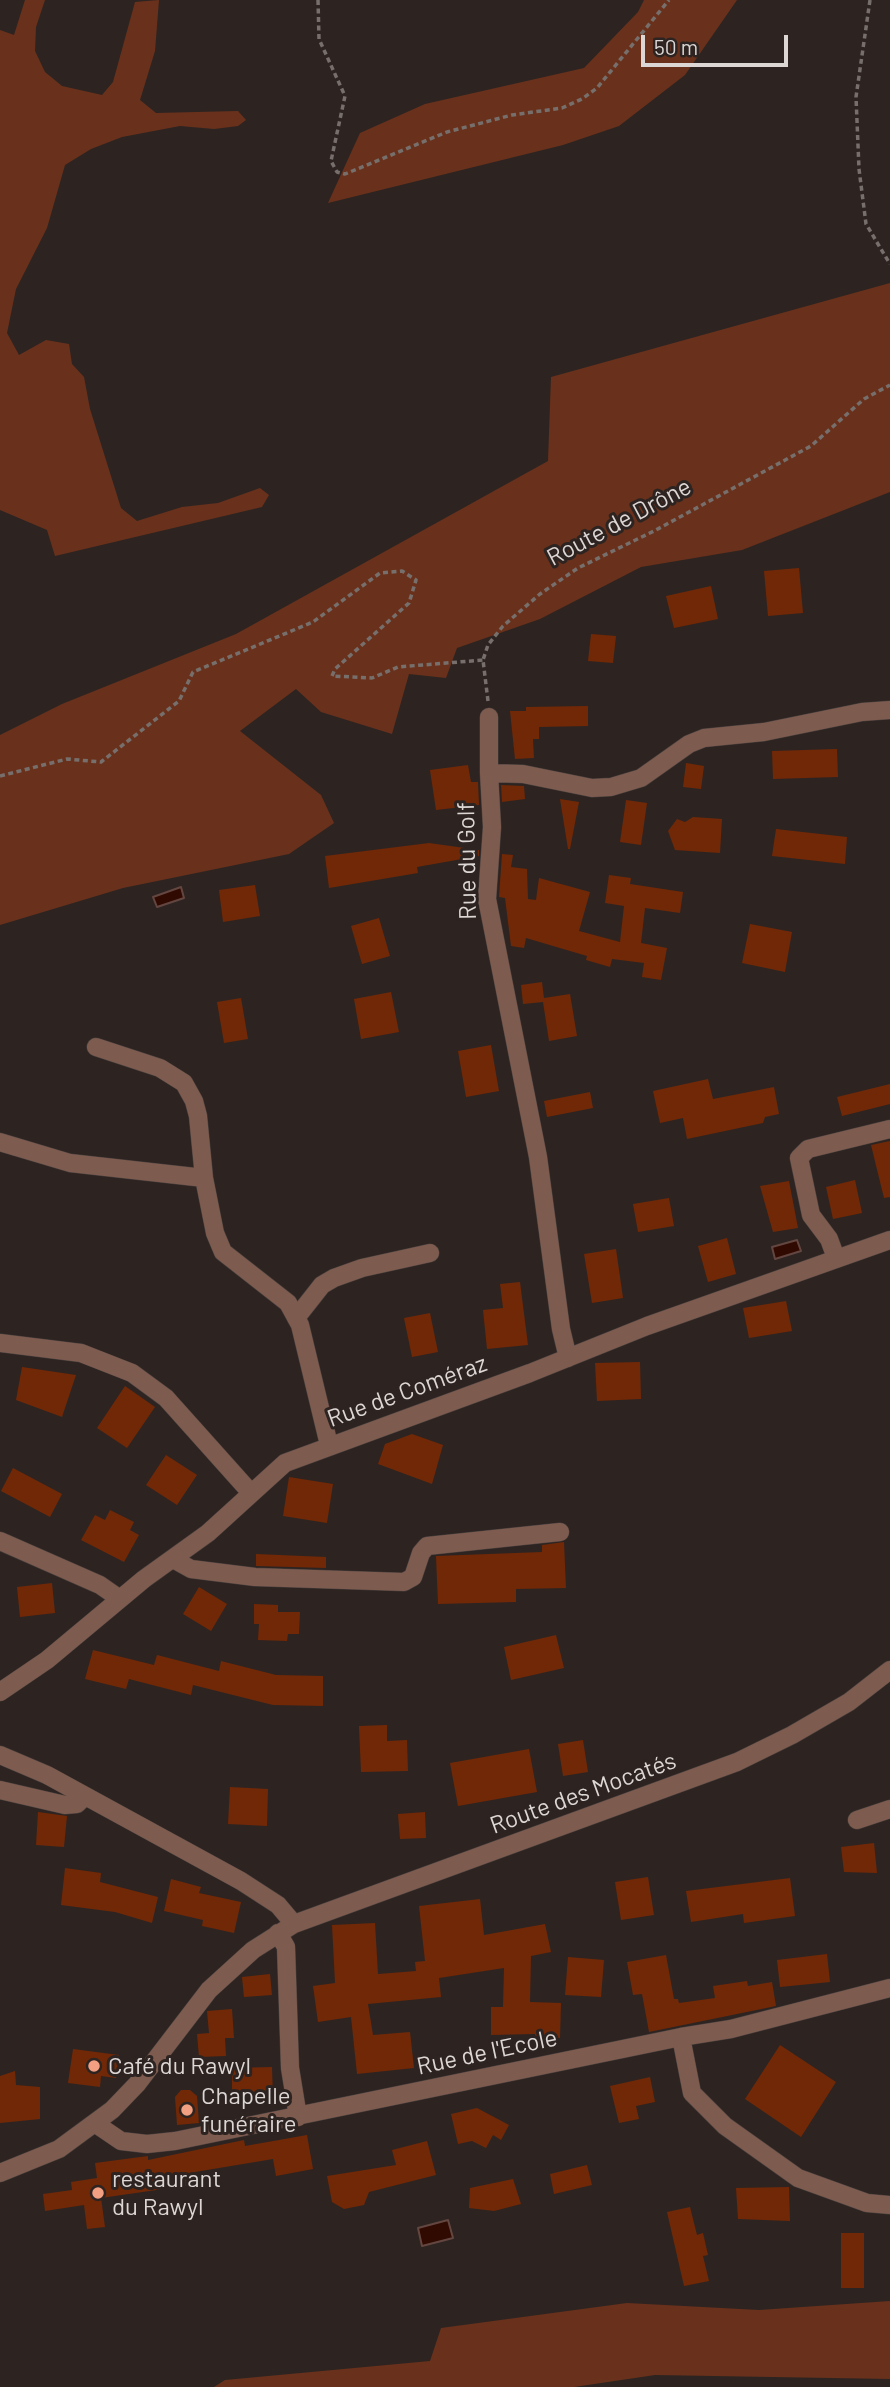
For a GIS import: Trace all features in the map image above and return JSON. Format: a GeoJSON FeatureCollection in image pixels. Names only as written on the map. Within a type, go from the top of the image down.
{"type":"FeatureCollection","features":[{"type":"Feature","properties":{"kind":"street","name":"Rue du Golf"},"geometry":{"type":"LineString","coordinates":[[568,1359],[561,1329],[538,1157],[512,1014],[487,898],[492,827],[489,773],[523,774],[592,788],[611,787],[641,778],[689,744],[704,738],[764,732],[862,712],[890,710]]}},
{"type":"Feature","properties":{"kind":"street"},"geometry":{"type":"LineString","coordinates":[[489,718],[489,773]]}},
{"type":"Feature","properties":{"kind":"street"},"geometry":{"type":"LineString","coordinates":[[96,1047],[160,1068],[184,1083],[194,1101],[198,1116],[204,1178],[215,1233],[223,1252],[281,1296],[296,1318],[329,1445]]}},
{"type":"Feature","properties":{"kind":"street"},"geometry":{"type":"LineString","coordinates":[[836,1258],[829,1239],[811,1215],[798,1164],[799,1158],[808,1150],[890,1129]]}},
{"type":"Feature","properties":{"kind":"street"},"geometry":{"type":"LineString","coordinates":[[0,1142],[70,1163],[204,1178]]}},
{"type":"Feature","properties":{"kind":"street","name":"Rue de Coméraz"},"geometry":{"type":"LineString","coordinates":[[0,1692],[47,1660],[120,1599],[208,1533],[285,1463],[568,1359],[647,1326],[890,1240]]}},
{"type":"Feature","properties":{"kind":"street"},"geometry":{"type":"LineString","coordinates":[[296,1318],[322,1285],[334,1278],[362,1268],[430,1253]]}},
{"type":"Feature","properties":{"kind":"street"},"geometry":{"type":"LineString","coordinates":[[0,1343],[81,1353],[132,1373],[166,1398],[251,1493]]}},
{"type":"Feature","properties":{"kind":"street"},"geometry":{"type":"LineString","coordinates":[[173,1559],[191,1569],[267,1578],[404,1582],[413,1577],[421,1553],[427,1546],[560,1532]]}},
{"type":"Feature","properties":{"kind":"street"},"geometry":{"type":"LineString","coordinates":[[0,1541],[100,1585],[120,1599]]}},
{"type":"Feature","properties":{"kind":"street","name":"Route des Mocatés"},"geometry":{"type":"LineString","coordinates":[[0,2173],[59,2149],[96,2124],[126,2097],[209,1990],[243,1958],[278,1933],[294,1924],[737,1762],[837,1709],[890,1670]]}},
{"type":"Feature","properties":{"kind":"street"},"geometry":{"type":"LineString","coordinates":[[0,1755],[35,1769],[261,1893],[282,1908],[294,1924]]}},
{"type":"Feature","properties":{"kind":"street"},"geometry":{"type":"LineString","coordinates":[[0,1790],[65,1805],[76,1804],[85,1796]]}},
{"type":"Feature","properties":{"kind":"street"},"geometry":{"type":"LineString","coordinates":[[857,1820],[890,1809]]}},
{"type":"Feature","properties":{"kind":"street"},"geometry":{"type":"LineString","coordinates":[[278,1933],[286,1947],[290,2068],[298,2117]]}},
{"type":"Feature","properties":{"kind":"street","name":"Rue de l'Ecole"},"geometry":{"type":"LineString","coordinates":[[96,2124],[121,2141],[147,2144],[298,2117],[755,2024],[890,1988]]}},
{"type":"Feature","properties":{"kind":"street"},"geometry":{"type":"LineString","coordinates":[[681,2037],[692,2093],[725,2126],[799,2178],[867,2203],[890,2205]]}},
{"type":"Feature","properties":{"kind":"path"},"geometry":{"type":"LineString","coordinates":[[318,0],[319,39],[345,96],[331,161],[337,172],[345,174],[447,132],[512,115],[562,108],[582,99],[597,88],[670,0]]}},
{"type":"Feature","properties":{"kind":"path"},"geometry":{"type":"LineString","coordinates":[[870,0],[856,97],[859,169],[866,224],[890,264]]}},
{"type":"Feature","properties":{"kind":"path","name":"Route de Drône"},"geometry":{"type":"LineString","coordinates":[[483,660],[488,645],[503,626],[540,594],[578,568],[654,531],[811,446],[864,399],[890,385]]}},
{"type":"Feature","properties":{"kind":"path"},"geometry":{"type":"LineString","coordinates":[[0,776],[67,759],[101,762],[179,701],[193,672],[313,622],[380,573],[402,571],[416,580],[409,603],[335,669],[332,676],[372,678],[398,667],[483,660],[489,718]]}},
{"type":"Feature","properties":{"kind":"shaded area"},"geometry":{"type":"Polygon","coordinates":[[[25,0],[45,0],[36,27],[35,51],[45,72],[62,86],[102,95],[113,82],[135,2],[159,0],[155,51],[140,100],[156,113],[238,111],[246,120],[238,126],[214,129],[180,126],[122,137],[91,149],[65,165],[47,228],[16,289],[7,333],[19,355],[46,340],[69,344],[72,364],[84,377],[90,409],[121,508],[137,521],[182,507],[218,503],[260,488],[269,495],[262,507],[55,556],[47,530],[0,510],[0,30],[14,35],[25,0]]]}},
{"type":"Feature","properties":{"kind":"shaded area"},"geometry":{"type":"Polygon","coordinates":[[[644,0],[737,0],[685,75],[619,126],[563,145],[328,203],[360,133],[425,104],[584,68],[638,12],[644,0]]]}},
{"type":"Feature","properties":{"kind":"shaded area"},"geometry":{"type":"Polygon","coordinates":[[[890,283],[890,492],[742,550],[641,567],[540,619],[457,648],[446,678],[409,674],[392,734],[321,712],[296,689],[240,731],[321,795],[334,823],[289,854],[123,888],[0,925],[0,735],[62,704],[236,634],[548,461],[551,377],[890,283]]]}},
{"type":"Feature","properties":{"kind":"shaded area"},"geometry":{"type":"Polygon","coordinates":[[[181,887],[184,898],[157,907],[153,897],[181,887]]]}},
{"type":"Feature","properties":{"kind":"shaded area"},"geometry":{"type":"Polygon","coordinates":[[[797,1240],[801,1251],[775,1259],[772,1247],[797,1240]]]}},
{"type":"Feature","properties":{"kind":"shaded area"},"geometry":{"type":"Polygon","coordinates":[[[448,2220],[453,2238],[422,2246],[418,2228],[448,2220]]]}},
{"type":"Feature","properties":{"kind":"shaded area"},"geometry":{"type":"Polygon","coordinates":[[[890,2301],[890,2379],[655,2375],[574,2387],[214,2387],[225,2380],[430,2361],[441,2328],[627,2303],[759,2310],[890,2301]]]}},
{"type":"Feature","properties":{"kind":"building"},"geometry":{"type":"Polygon","coordinates":[[[799,568],[803,613],[768,616],[764,571],[799,568]]]}},
{"type":"Feature","properties":{"kind":"building"},"geometry":{"type":"Polygon","coordinates":[[[711,586],[718,619],[674,628],[666,596],[711,586]]]}},
{"type":"Feature","properties":{"kind":"building"},"geometry":{"type":"Polygon","coordinates":[[[591,634],[616,636],[613,663],[588,661],[591,634]]]}},
{"type":"Feature","properties":{"kind":"building"},"geometry":{"type":"Polygon","coordinates":[[[588,706],[588,726],[539,727],[539,739],[533,739],[534,758],[515,759],[510,711],[526,711],[526,707],[588,706]]]}},
{"type":"Feature","properties":{"kind":"building"},"geometry":{"type":"Polygon","coordinates":[[[837,749],[838,777],[773,779],[772,751],[837,749]]]}},
{"type":"Feature","properties":{"kind":"building"},"geometry":{"type":"Polygon","coordinates":[[[686,763],[704,766],[701,789],[683,787],[686,763]]]}},
{"type":"Feature","properties":{"kind":"building"},"geometry":{"type":"Polygon","coordinates":[[[468,765],[471,782],[478,782],[479,805],[436,810],[430,770],[468,765]]]}},
{"type":"Feature","properties":{"kind":"building"},"geometry":{"type":"Polygon","coordinates":[[[501,785],[524,786],[525,799],[502,802],[501,785]]]}},
{"type":"Feature","properties":{"kind":"building"},"geometry":{"type":"Polygon","coordinates":[[[560,799],[579,802],[570,849],[568,849],[560,799]]]}},
{"type":"Feature","properties":{"kind":"building"},"geometry":{"type":"Polygon","coordinates":[[[626,800],[647,803],[641,845],[620,842],[626,800]]]}},
{"type":"Feature","properties":{"kind":"building"},"geometry":{"type":"Polygon","coordinates":[[[693,817],[722,819],[720,853],[675,850],[668,831],[677,819],[685,822],[693,817]]]}},
{"type":"Feature","properties":{"kind":"building"},"geometry":{"type":"Polygon","coordinates":[[[776,829],[847,837],[845,864],[772,856],[776,829]]]}},
{"type":"Feature","properties":{"kind":"building"},"geometry":{"type":"Polygon","coordinates":[[[429,843],[479,850],[479,856],[417,867],[418,873],[329,888],[325,856],[429,843]]]}},
{"type":"Feature","properties":{"kind":"building"},"geometry":{"type":"Polygon","coordinates":[[[502,854],[513,855],[511,867],[527,869],[528,899],[536,900],[539,878],[590,892],[579,931],[620,942],[624,906],[605,903],[609,875],[631,878],[630,884],[683,892],[680,913],[645,908],[641,943],[667,948],[661,980],[642,977],[644,963],[612,959],[610,967],[586,960],[587,956],[526,938],[524,948],[511,946],[505,898],[499,897],[502,854]]]}},
{"type":"Feature","properties":{"kind":"building"},"geometry":{"type":"Polygon","coordinates":[[[255,885],[260,916],[223,922],[219,890],[255,885]]]}},
{"type":"Feature","properties":{"kind":"building"},"geometry":{"type":"Polygon","coordinates":[[[379,918],[390,956],[362,964],[351,926],[379,918]]]}},
{"type":"Feature","properties":{"kind":"building"},"geometry":{"type":"Polygon","coordinates":[[[750,924],[792,932],[785,972],[742,963],[750,924]]]}},
{"type":"Feature","properties":{"kind":"building"},"geometry":{"type":"Polygon","coordinates":[[[542,982],[544,998],[570,994],[577,1036],[549,1041],[543,1002],[523,1004],[521,985],[542,982]]]}},
{"type":"Feature","properties":{"kind":"building"},"geometry":{"type":"Polygon","coordinates":[[[391,992],[399,1032],[361,1039],[354,999],[391,992]]]}},
{"type":"Feature","properties":{"kind":"building"},"geometry":{"type":"Polygon","coordinates":[[[241,998],[248,1039],[224,1043],[217,1002],[241,998]]]}},
{"type":"Feature","properties":{"kind":"building"},"geometry":{"type":"Polygon","coordinates":[[[491,1045],[499,1091],[466,1097],[458,1051],[491,1045]]]}},
{"type":"Feature","properties":{"kind":"building"},"geometry":{"type":"Polygon","coordinates":[[[708,1079],[713,1099],[774,1087],[779,1114],[765,1117],[763,1123],[687,1139],[683,1118],[660,1123],[653,1091],[708,1079]]]}},
{"type":"Feature","properties":{"kind":"building"},"geometry":{"type":"Polygon","coordinates":[[[890,1084],[890,1104],[842,1116],[837,1097],[890,1084]]]}},
{"type":"Feature","properties":{"kind":"building"},"geometry":{"type":"Polygon","coordinates":[[[590,1092],[593,1108],[547,1117],[544,1101],[590,1092]]]}},
{"type":"Feature","properties":{"kind":"building"},"geometry":{"type":"Polygon","coordinates":[[[890,1141],[890,1197],[884,1198],[871,1145],[890,1141]]]}},
{"type":"Feature","properties":{"kind":"building"},"geometry":{"type":"Polygon","coordinates":[[[855,1180],[862,1213],[833,1219],[826,1187],[855,1180]]]}},
{"type":"Feature","properties":{"kind":"building"},"geometry":{"type":"Polygon","coordinates":[[[789,1181],[798,1228],[773,1232],[760,1186],[789,1181]]]}},
{"type":"Feature","properties":{"kind":"building"},"geometry":{"type":"Polygon","coordinates":[[[669,1198],[674,1226],[638,1232],[633,1204],[669,1198]]]}},
{"type":"Feature","properties":{"kind":"building"},"geometry":{"type":"Polygon","coordinates":[[[727,1238],[736,1274],[708,1282],[698,1246],[727,1238]]]}},
{"type":"Feature","properties":{"kind":"building"},"geometry":{"type":"Polygon","coordinates":[[[616,1249],[623,1298],[592,1303],[584,1254],[616,1249]]]}},
{"type":"Feature","properties":{"kind":"building"},"geometry":{"type":"Polygon","coordinates":[[[520,1282],[528,1345],[487,1349],[483,1310],[503,1308],[500,1284],[520,1282]]]}},
{"type":"Feature","properties":{"kind":"building"},"geometry":{"type":"Polygon","coordinates":[[[786,1301],[792,1331],[749,1338],[743,1308],[786,1301]]]}},
{"type":"Feature","properties":{"kind":"building"},"geometry":{"type":"Polygon","coordinates":[[[430,1313],[438,1352],[412,1357],[404,1318],[430,1313]]]}},
{"type":"Feature","properties":{"kind":"building"},"geometry":{"type":"Polygon","coordinates":[[[640,1362],[641,1399],[597,1401],[595,1363],[640,1362]]]}},
{"type":"Feature","properties":{"kind":"building"},"geometry":{"type":"Polygon","coordinates":[[[22,1367],[76,1375],[62,1417],[16,1400],[22,1367]]]}},
{"type":"Feature","properties":{"kind":"building"},"geometry":{"type":"Polygon","coordinates":[[[125,1386],[155,1407],[127,1448],[97,1428],[125,1386]]]}},
{"type":"Feature","properties":{"kind":"building"},"geometry":{"type":"Polygon","coordinates":[[[412,1434],[443,1445],[432,1484],[378,1464],[385,1444],[412,1434]]]}},
{"type":"Feature","properties":{"kind":"building"},"geometry":{"type":"Polygon","coordinates":[[[166,1455],[197,1475],[177,1505],[146,1485],[166,1455]]]}},
{"type":"Feature","properties":{"kind":"building"},"geometry":{"type":"Polygon","coordinates":[[[13,1468],[62,1494],[50,1517],[1,1491],[13,1468]]]}},
{"type":"Feature","properties":{"kind":"building"},"geometry":{"type":"Polygon","coordinates":[[[289,1477],[333,1484],[327,1523],[283,1516],[289,1477]]]}},
{"type":"Feature","properties":{"kind":"building"},"geometry":{"type":"Polygon","coordinates":[[[110,1510],[134,1522],[130,1530],[139,1535],[124,1562],[81,1540],[95,1515],[105,1520],[110,1510]]]}},
{"type":"Feature","properties":{"kind":"building"},"geometry":{"type":"Polygon","coordinates":[[[564,1542],[566,1588],[516,1589],[516,1602],[438,1604],[436,1556],[542,1552],[542,1545],[564,1542]]]}},
{"type":"Feature","properties":{"kind":"building"},"geometry":{"type":"Polygon","coordinates":[[[256,1554],[326,1557],[326,1568],[256,1566],[256,1554]]]}},
{"type":"Feature","properties":{"kind":"building"},"geometry":{"type":"Polygon","coordinates":[[[52,1583],[55,1613],[20,1617],[17,1587],[52,1583]]]}},
{"type":"Feature","properties":{"kind":"building"},"geometry":{"type":"Polygon","coordinates":[[[199,1587],[227,1604],[211,1631],[183,1614],[199,1587]]]}},
{"type":"Feature","properties":{"kind":"building"},"geometry":{"type":"Polygon","coordinates":[[[254,1604],[278,1605],[278,1612],[300,1612],[299,1634],[288,1634],[287,1641],[258,1640],[259,1624],[254,1624],[254,1604]]]}},
{"type":"Feature","properties":{"kind":"building"},"geometry":{"type":"Polygon","coordinates":[[[556,1635],[564,1668],[511,1680],[504,1647],[556,1635]]]}},
{"type":"Feature","properties":{"kind":"building"},"geometry":{"type":"Polygon","coordinates":[[[93,1650],[154,1665],[157,1655],[219,1671],[221,1661],[276,1675],[323,1676],[323,1706],[273,1705],[193,1685],[191,1695],[129,1679],[126,1689],[85,1679],[93,1650]]]}},
{"type":"Feature","properties":{"kind":"building"},"geometry":{"type":"Polygon","coordinates":[[[387,1725],[387,1741],[407,1740],[408,1771],[361,1772],[359,1726],[387,1725]]]}},
{"type":"Feature","properties":{"kind":"building"},"geometry":{"type":"Polygon","coordinates":[[[583,1740],[588,1772],[563,1776],[558,1744],[583,1740]]]}},
{"type":"Feature","properties":{"kind":"building"},"geometry":{"type":"Polygon","coordinates":[[[529,1749],[537,1792],[458,1806],[450,1763],[529,1749]]]}},
{"type":"Feature","properties":{"kind":"building"},"geometry":{"type":"Polygon","coordinates":[[[230,1787],[268,1789],[267,1826],[228,1824],[230,1787]]]}},
{"type":"Feature","properties":{"kind":"building"},"geometry":{"type":"Polygon","coordinates":[[[38,1812],[67,1816],[64,1847],[36,1845],[38,1812]]]}},
{"type":"Feature","properties":{"kind":"building"},"geometry":{"type":"Polygon","coordinates":[[[425,1812],[426,1838],[400,1839],[398,1814],[425,1812]]]}},
{"type":"Feature","properties":{"kind":"building"},"geometry":{"type":"Polygon","coordinates":[[[874,1843],[877,1873],[844,1872],[841,1847],[874,1843]]]}},
{"type":"Feature","properties":{"kind":"building"},"geometry":{"type":"Polygon","coordinates":[[[65,1868],[101,1873],[100,1882],[158,1897],[152,1923],[115,1912],[61,1905],[65,1868]]]}},
{"type":"Feature","properties":{"kind":"building"},"geometry":{"type":"Polygon","coordinates":[[[648,1877],[654,1915],[621,1920],[615,1882],[648,1877]]]}},
{"type":"Feature","properties":{"kind":"building"},"geometry":{"type":"Polygon","coordinates":[[[790,1878],[795,1916],[744,1923],[743,1914],[691,1922],[686,1891],[790,1878]]]}},
{"type":"Feature","properties":{"kind":"building"},"geometry":{"type":"Polygon","coordinates":[[[171,1879],[201,1887],[199,1893],[241,1902],[234,1933],[202,1926],[203,1920],[164,1911],[171,1879]]]}},
{"type":"Feature","properties":{"kind":"building"},"geometry":{"type":"Polygon","coordinates":[[[480,1899],[484,1935],[545,1924],[551,1952],[531,1956],[530,2002],[561,2003],[560,2038],[535,2038],[535,2034],[491,2035],[491,2007],[503,2007],[504,1968],[439,1978],[441,1997],[368,2004],[373,2035],[410,2032],[414,2068],[357,2074],[351,2017],[318,2022],[313,1986],[335,1983],[332,1925],[375,1923],[378,1974],[416,1971],[415,1962],[425,1961],[419,1906],[480,1899]]]}},
{"type":"Feature","properties":{"kind":"building"},"geometry":{"type":"Polygon","coordinates":[[[827,1954],[830,1982],[780,1987],[777,1960],[827,1954]]]}},
{"type":"Feature","properties":{"kind":"building"},"geometry":{"type":"Polygon","coordinates":[[[666,1955],[674,1999],[678,1999],[679,2003],[715,1998],[713,1986],[747,1981],[748,1986],[772,1982],[776,2006],[649,2032],[642,1994],[633,1995],[627,1962],[666,1955]]]}},
{"type":"Feature","properties":{"kind":"building"},"geometry":{"type":"Polygon","coordinates":[[[568,1957],[604,1960],[601,1997],[565,1995],[568,1957]]]}},
{"type":"Feature","properties":{"kind":"building"},"geometry":{"type":"Polygon","coordinates":[[[270,1974],[272,1995],[244,1997],[242,1977],[270,1974]]]}},
{"type":"Feature","properties":{"kind":"building"},"geometry":{"type":"Polygon","coordinates":[[[232,2009],[234,2038],[225,2038],[226,2056],[199,2057],[197,2034],[209,2033],[207,2011],[232,2009]]]}},
{"type":"Feature","properties":{"kind":"building"},"geometry":{"type":"Polygon","coordinates":[[[780,2045],[836,2082],[801,2137],[745,2099],[780,2045]]]}},
{"type":"Feature","properties":{"kind":"building","name":"Café du Rawyl"},"geometry":{"type":"Polygon","coordinates":[[[73,2049],[119,2055],[116,2078],[101,2076],[100,2087],[68,2083],[73,2049]]]}},
{"type":"Feature","properties":{"kind":"building"},"geometry":{"type":"Polygon","coordinates":[[[272,2067],[273,2098],[232,2098],[232,2068],[272,2067]]]}},
{"type":"Feature","properties":{"kind":"building"},"geometry":{"type":"Polygon","coordinates":[[[15,2071],[16,2085],[40,2087],[40,2119],[0,2123],[0,2076],[15,2071]]]}},
{"type":"Feature","properties":{"kind":"building"},"geometry":{"type":"Polygon","coordinates":[[[650,2077],[655,2102],[636,2106],[639,2119],[619,2123],[610,2086],[650,2077]]]}},
{"type":"Feature","properties":{"kind":"building","name":"Chapelle funéraire"},"geometry":{"type":"Polygon","coordinates":[[[181,2090],[190,2090],[197,2096],[199,2123],[177,2125],[175,2097],[181,2090]]]}},
{"type":"Feature","properties":{"kind":"building"},"geometry":{"type":"Polygon","coordinates":[[[477,2108],[509,2125],[501,2140],[493,2135],[486,2148],[472,2141],[458,2144],[451,2114],[477,2108]]]}},
{"type":"Feature","properties":{"kind":"building"},"geometry":{"type":"Polygon","coordinates":[[[307,2135],[313,2169],[276,2176],[273,2159],[195,2172],[198,2184],[101,2198],[105,2227],[87,2229],[84,2205],[45,2211],[43,2194],[72,2190],[71,2182],[97,2178],[95,2163],[148,2156],[148,2160],[244,2140],[245,2146],[307,2135]]]}},
{"type":"Feature","properties":{"kind":"building"},"geometry":{"type":"Polygon","coordinates":[[[427,2141],[436,2175],[369,2192],[364,2205],[344,2209],[332,2202],[327,2176],[396,2165],[392,2150],[427,2141]]]}},
{"type":"Feature","properties":{"kind":"building"},"geometry":{"type":"Polygon","coordinates":[[[587,2165],[592,2185],[554,2194],[550,2174],[587,2165]]]}},
{"type":"Feature","properties":{"kind":"building"},"geometry":{"type":"Polygon","coordinates":[[[513,2179],[521,2204],[494,2211],[469,2208],[470,2188],[513,2179]]]}},
{"type":"Feature","properties":{"kind":"building"},"geometry":{"type":"Polygon","coordinates":[[[789,2187],[790,2221],[738,2219],[736,2188],[789,2187]]]}},
{"type":"Feature","properties":{"kind":"building"},"geometry":{"type":"Polygon","coordinates":[[[690,2207],[697,2235],[703,2233],[708,2255],[703,2256],[709,2281],[684,2286],[667,2212],[690,2207]]]}},
{"type":"Feature","properties":{"kind":"building"},"geometry":{"type":"Polygon","coordinates":[[[841,2233],[864,2233],[864,2288],[841,2288],[841,2233]]]}},
{"type":"Feature","properties":{"kind":"place","name":"Café du Rawyl"},"geometry":{"type":"Point","coordinates":[94,2066]}},
{"type":"Feature","properties":{"kind":"place","name":"Chapelle funéraire"},"geometry":{"type":"Point","coordinates":[187,2110]}},
{"type":"Feature","properties":{"kind":"place","name":"restaurant du Rawyl"},"geometry":{"type":"Point","coordinates":[98,2193]}}]}
